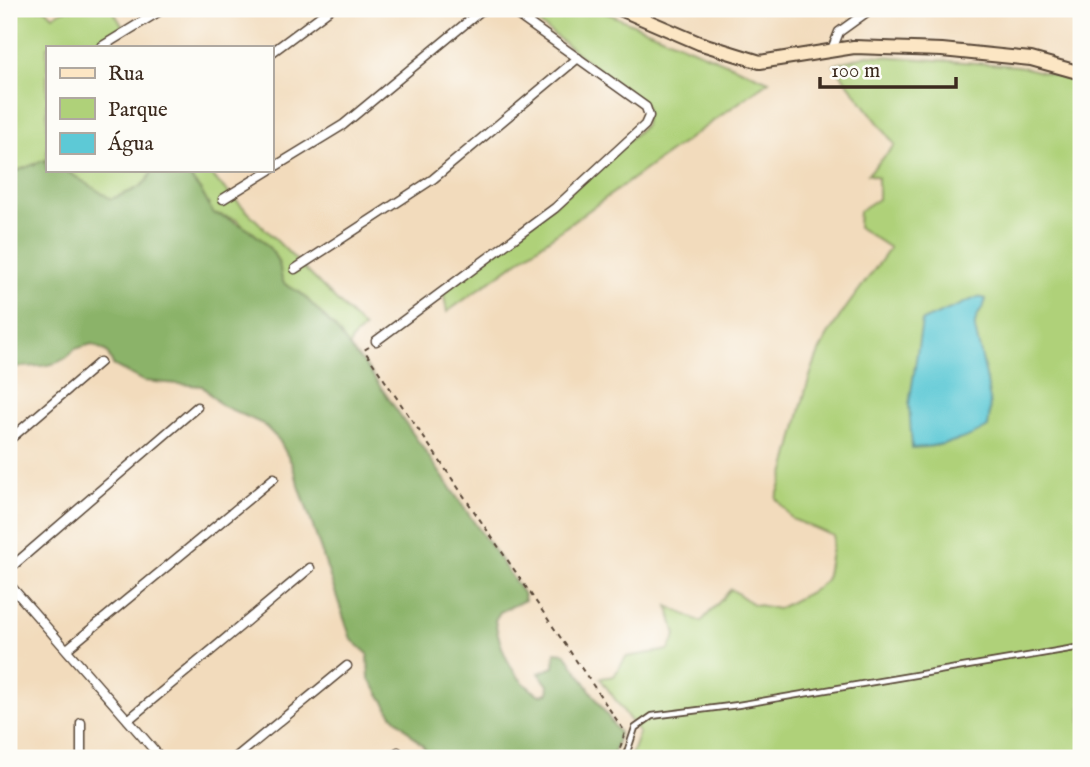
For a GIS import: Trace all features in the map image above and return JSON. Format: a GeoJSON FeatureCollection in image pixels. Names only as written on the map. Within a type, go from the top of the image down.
{"type":"FeatureCollection","features":[{"type":"Feature","properties":{"kind":"street"},"geometry":{"type":"LineString","coordinates":[[103,46],[163,9]]}},
{"type":"Feature","properties":{"kind":"street"},"geometry":{"type":"LineString","coordinates":[[273,52],[330,9]]}},
{"type":"Feature","properties":{"kind":"street"},"geometry":{"type":"LineString","coordinates":[[273,168],[343,125],[483,9]]}},
{"type":"Feature","properties":{"kind":"street"},"geometry":{"type":"LineString","coordinates":[[376,341],[555,208],[645,125],[649,116],[646,107],[509,9]]}},
{"type":"Feature","properties":{"kind":"street"},"geometry":{"type":"LineString","coordinates":[[620,9],[699,43],[760,62],[854,47],[942,50],[1031,59],[1081,73]]}},
{"type":"Feature","properties":{"kind":"street"},"geometry":{"type":"LineString","coordinates":[[831,52],[839,32],[871,9]]}},
{"type":"Feature","properties":{"kind":"street"},"geometry":{"type":"LineString","coordinates":[[295,269],[433,179],[578,58]]}},
{"type":"Feature","properties":{"kind":"street"},"geometry":{"type":"LineString","coordinates":[[223,199],[266,172]]}},
{"type":"Feature","properties":{"kind":"street"},"geometry":{"type":"LineString","coordinates":[[9,440],[100,362]]}},
{"type":"Feature","properties":{"kind":"street"},"geometry":{"type":"LineString","coordinates":[[9,569],[197,407]]}},
{"type":"Feature","properties":{"kind":"street"},"geometry":{"type":"LineString","coordinates":[[67,649],[274,478]]}},
{"type":"Feature","properties":{"kind":"street"},"geometry":{"type":"LineString","coordinates":[[128,720],[310,568]]}},
{"type":"Feature","properties":{"kind":"street"},"geometry":{"type":"LineString","coordinates":[[9,584],[161,758]]}},
{"type":"Feature","properties":{"kind":"street"},"geometry":{"type":"LineString","coordinates":[[235,758],[347,666]]}},
{"type":"Feature","properties":{"kind":"street"},"geometry":{"type":"LineString","coordinates":[[81,723],[81,758]]}},
{"type":"Feature","properties":{"kind":"street"},"geometry":{"type":"LineString","coordinates":[[390,758],[398,752]]}},
{"type":"Feature","properties":{"kind":"lane"},"geometry":{"type":"LineString","coordinates":[[625,758],[635,728],[652,716],[738,705],[1081,647]]}},
{"type":"Feature","properties":{"kind":"path"},"geometry":{"type":"LineString","coordinates":[[376,341],[364,350],[625,732],[617,758]]}},
{"type":"Feature","properties":{"kind":"green space"},"geometry":{"type":"Polygon","coordinates":[[[9,9],[46,9],[53,16],[66,9],[112,9],[123,27],[89,46],[46,46],[46,161],[14,172],[9,186],[9,9]]]}},
{"type":"Feature","properties":{"kind":"green space"},"geometry":{"type":"Polygon","coordinates":[[[521,9],[597,9],[769,81],[447,312],[443,291],[591,175],[645,125],[646,107],[521,9]]]}},
{"type":"Feature","properties":{"kind":"green space"},"geometry":{"type":"Polygon","coordinates":[[[867,55],[1018,66],[1081,82],[1081,758],[630,758],[639,733],[600,678],[614,676],[626,657],[669,650],[676,635],[668,606],[701,622],[731,589],[753,604],[778,609],[814,590],[826,580],[834,536],[792,519],[776,498],[807,386],[820,350],[843,312],[890,248],[858,227],[859,211],[878,199],[878,177],[868,174],[895,145],[834,65],[867,55]]]}},
{"type":"Feature","properties":{"kind":"green space"},"geometry":{"type":"Polygon","coordinates":[[[45,160],[46,172],[68,172],[111,199],[141,186],[151,172],[186,172],[201,191],[213,213],[242,226],[260,238],[274,254],[283,282],[303,295],[364,363],[523,593],[525,600],[500,612],[495,620],[504,653],[515,672],[530,689],[540,695],[548,693],[549,687],[539,673],[554,667],[555,652],[565,653],[619,733],[613,758],[430,758],[423,746],[392,715],[369,678],[368,654],[351,639],[291,462],[279,440],[263,424],[221,405],[202,386],[143,381],[113,365],[107,352],[92,344],[75,349],[62,361],[54,364],[9,367],[9,186],[14,172],[45,160]]]}},
{"type":"Feature","properties":{"kind":"green space"},"geometry":{"type":"Polygon","coordinates":[[[67,172],[152,172],[152,177],[141,187],[111,200],[67,172]]]}},
{"type":"Feature","properties":{"kind":"green space"},"geometry":{"type":"Polygon","coordinates":[[[186,172],[208,172],[364,328],[352,339],[349,349],[334,327],[314,310],[305,297],[286,286],[238,220],[213,213],[201,191],[186,172]]]}},
{"type":"Feature","properties":{"kind":"water"},"geometry":{"type":"Polygon","coordinates":[[[978,297],[986,299],[977,317],[975,329],[988,390],[988,427],[951,442],[912,448],[909,405],[922,321],[978,297]]]}}]}
